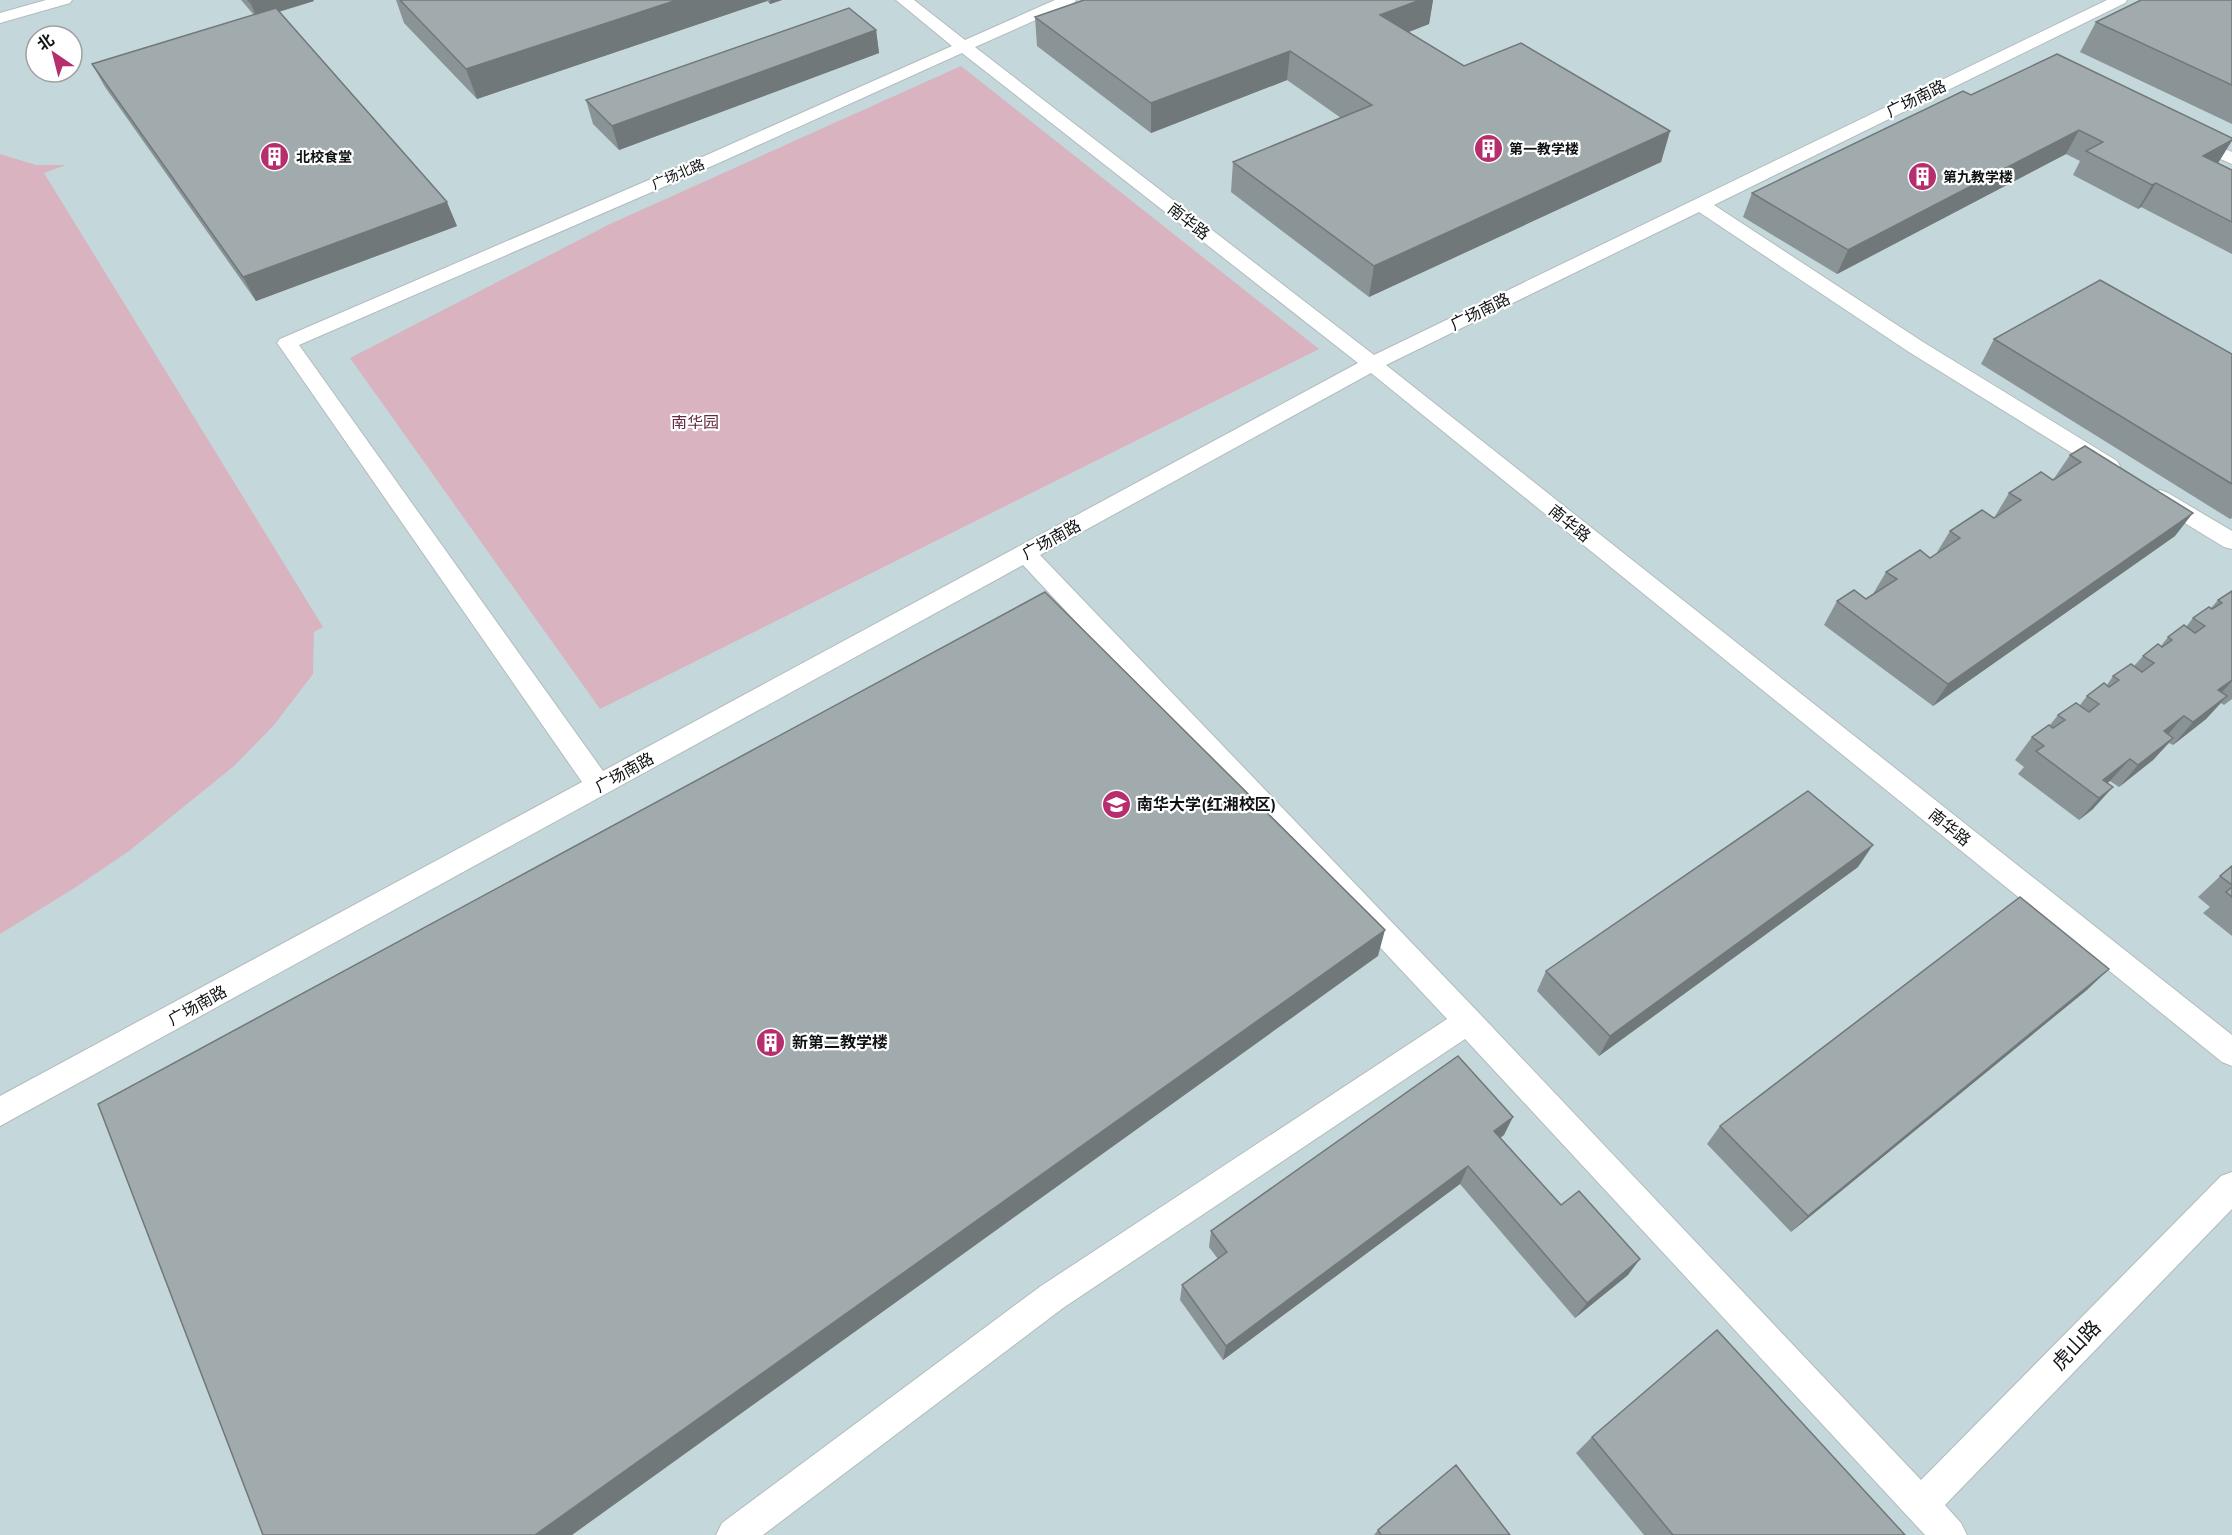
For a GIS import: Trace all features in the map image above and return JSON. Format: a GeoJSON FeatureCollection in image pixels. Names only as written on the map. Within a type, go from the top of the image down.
{"type":"FeatureCollection","features":[{"type":"Feature","properties":{"kind":"lane"},"geometry":{"type":"LineString","coordinates":[[0,18],[64,0]]}},
{"type":"Feature","properties":{"kind":"lane","name":"南华路"},"geometry":{"type":"LineString","coordinates":[[904,0],[1372,364],[2232,1053]]}},
{"type":"Feature","properties":{"kind":"lane","name":"广场北路"},"geometry":{"type":"LineString","coordinates":[[599,786],[287,343],[1068,0]]}},
{"type":"Feature","properties":{"kind":"lane","name":"广场南路"},"geometry":{"type":"LineString","coordinates":[[0,1112],[1372,364],[2119,0]]}},
{"type":"Feature","properties":{"kind":"lane"},"geometry":{"type":"LineString","coordinates":[[2011,51],[2032,62]]}},
{"type":"Feature","properties":{"kind":"lane"},"geometry":{"type":"LineString","coordinates":[[2179,133],[2232,159]]}},
{"type":"Feature","properties":{"kind":"lane"},"geometry":{"type":"LineString","coordinates":[[1700,204],[1916,347],[2232,541]]}},
{"type":"Feature","properties":{"kind":"lane"},"geometry":{"type":"LineString","coordinates":[[1025,553],[1949,1535]]}},
{"type":"Feature","properties":{"kind":"lane"},"geometry":{"type":"LineString","coordinates":[[734,1535],[1052,1297],[1467,1021]]}},
{"type":"Feature","properties":{"kind":"lane","name":"虎山路"},"geometry":{"type":"LineString","coordinates":[[1921,1503],[2232,1187]]}},
{"type":"Feature","properties":{"kind":"shaded area","name":"南华大学(红湘校区)"},"geometry":{"type":"Polygon","coordinates":[[[0,0],[2232,0],[2232,1535],[0,1535],[0,0]]]}},
{"type":"Feature","properties":{"kind":"green space","name":"南华园"},"geometry":{"type":"Polygon","coordinates":[[[961,66],[1319,349],[600,709],[350,358],[610,224],[961,66]]]}},
{"type":"Feature","properties":{"kind":"green space"},"geometry":{"type":"Polygon","coordinates":[[[0,154],[36,165],[66,165],[44,173],[323,627],[314,632],[313,674],[274,725],[234,766],[129,851],[0,934],[0,154]]]}},
{"type":"Feature","properties":{"kind":"building"},"geometry":{"type":"Polygon","coordinates":[[[400,0],[677,0],[466,69],[400,0]]]}},
{"type":"Feature","properties":{"kind":"building","name":"第一教学楼"},"geometry":{"type":"Polygon","coordinates":[[[1084,0],[1420,0],[1380,15],[1464,66],[1521,43],[1670,131],[1374,266],[1233,162],[1372,105],[1290,51],[1151,103],[1035,17],[1084,0]]]}},
{"type":"Feature","properties":{"kind":"building"},"geometry":{"type":"Polygon","coordinates":[[[2141,0],[2232,0],[2232,85],[2096,22],[2141,0]]]}},
{"type":"Feature","properties":{"kind":"building","name":"北校食堂"},"geometry":{"type":"Polygon","coordinates":[[[276,8],[447,202],[243,277],[92,64],[276,8]]]}},
{"type":"Feature","properties":{"kind":"building"},"geometry":{"type":"Polygon","coordinates":[[[849,8],[876,30],[612,126],[586,100],[849,8]]]}},
{"type":"Feature","properties":{"kind":"building","name":"第九教学楼"},"geometry":{"type":"Polygon","coordinates":[[[2057,54],[2232,138],[2203,156],[2232,170],[2232,222],[2156,183],[2152,185],[2086,151],[2103,142],[2079,130],[1848,250],[1752,193],[1963,91],[1971,95],[2057,54]]]}},
{"type":"Feature","properties":{"kind":"building"},"geometry":{"type":"Polygon","coordinates":[[[2100,280],[2232,354],[2232,484],[1994,339],[2100,280]]]}},
{"type":"Feature","properties":{"kind":"building"},"geometry":{"type":"Polygon","coordinates":[[[2085,446],[2193,513],[1948,684],[1837,601],[1854,590],[1866,599],[1897,579],[1886,572],[1920,550],[1930,558],[1960,538],[1950,531],[1982,510],[1994,518],[2021,500],[2009,493],[2041,472],[2053,480],[2081,462],[2070,455],[2085,446]]]}},
{"type":"Feature","properties":{"kind":"building"},"geometry":{"type":"Polygon","coordinates":[[[2232,591],[2232,680],[2218,690],[2227,696],[2193,722],[2184,716],[2164,731],[2173,738],[2138,765],[2130,759],[2103,780],[2113,787],[2099,798],[2036,751],[2044,746],[2032,737],[2049,725],[2053,728],[2065,720],[2058,715],[2076,703],[2089,712],[2099,704],[2087,696],[2104,683],[2109,687],[2119,680],[2113,676],[2131,664],[2142,672],[2154,663],[2143,656],[2158,644],[2162,647],[2172,640],[2168,637],[2184,625],[2195,633],[2205,626],[2193,618],[2209,607],[2212,609],[2222,603],[2218,600],[2232,591]]]}},
{"type":"Feature","properties":{"kind":"building","name":"新第二教学楼"},"geometry":{"type":"Polygon","coordinates":[[[1045,592],[1385,930],[535,1535],[263,1535],[98,1104],[1045,592]]]}},
{"type":"Feature","properties":{"kind":"building"},"geometry":{"type":"Polygon","coordinates":[[[1808,791],[1873,845],[1610,1036],[1546,971],[1808,791]]]}},
{"type":"Feature","properties":{"kind":"building"},"geometry":{"type":"Polygon","coordinates":[[[2232,866],[2232,885],[2220,876],[2232,866]]]}},
{"type":"Feature","properties":{"kind":"building"},"geometry":{"type":"Polygon","coordinates":[[[2232,887],[2232,897],[2226,892],[2232,887]]]}},
{"type":"Feature","properties":{"kind":"building"},"geometry":{"type":"Polygon","coordinates":[[[2020,897],[2109,969],[1808,1216],[1720,1126],[2020,897]]]}},
{"type":"Feature","properties":{"kind":"building"},"geometry":{"type":"Polygon","coordinates":[[[1458,1056],[1513,1117],[1494,1131],[1561,1205],[1579,1191],[1640,1259],[1587,1303],[1468,1166],[1226,1346],[1182,1285],[1227,1252],[1211,1231],[1458,1056]]]}},
{"type":"Feature","properties":{"kind":"building"},"geometry":{"type":"Polygon","coordinates":[[[1717,1330],[1905,1535],[1673,1535],[1592,1437],[1717,1330]]]}},
{"type":"Feature","properties":{"kind":"building"},"geometry":{"type":"Polygon","coordinates":[[[1456,1465],[1510,1535],[1381,1535],[1378,1530],[1456,1465]]]}},
{"type":"Feature","properties":{"kind":"place","name":"第一教学楼"},"geometry":{"type":"Point","coordinates":[1488,149]}},
{"type":"Feature","properties":{"kind":"place","name":"北校食堂"},"geometry":{"type":"Point","coordinates":[275,157]}},
{"type":"Feature","properties":{"kind":"place","name":"第九教学楼"},"geometry":{"type":"Point","coordinates":[1922,177]}},
{"type":"Feature","properties":{"kind":"place","name":"南华大学(红湘校区)"},"geometry":{"type":"Point","coordinates":[1116,804]}},
{"type":"Feature","properties":{"kind":"place","name":"新第二教学楼"},"geometry":{"type":"Point","coordinates":[771,1042]}}]}
